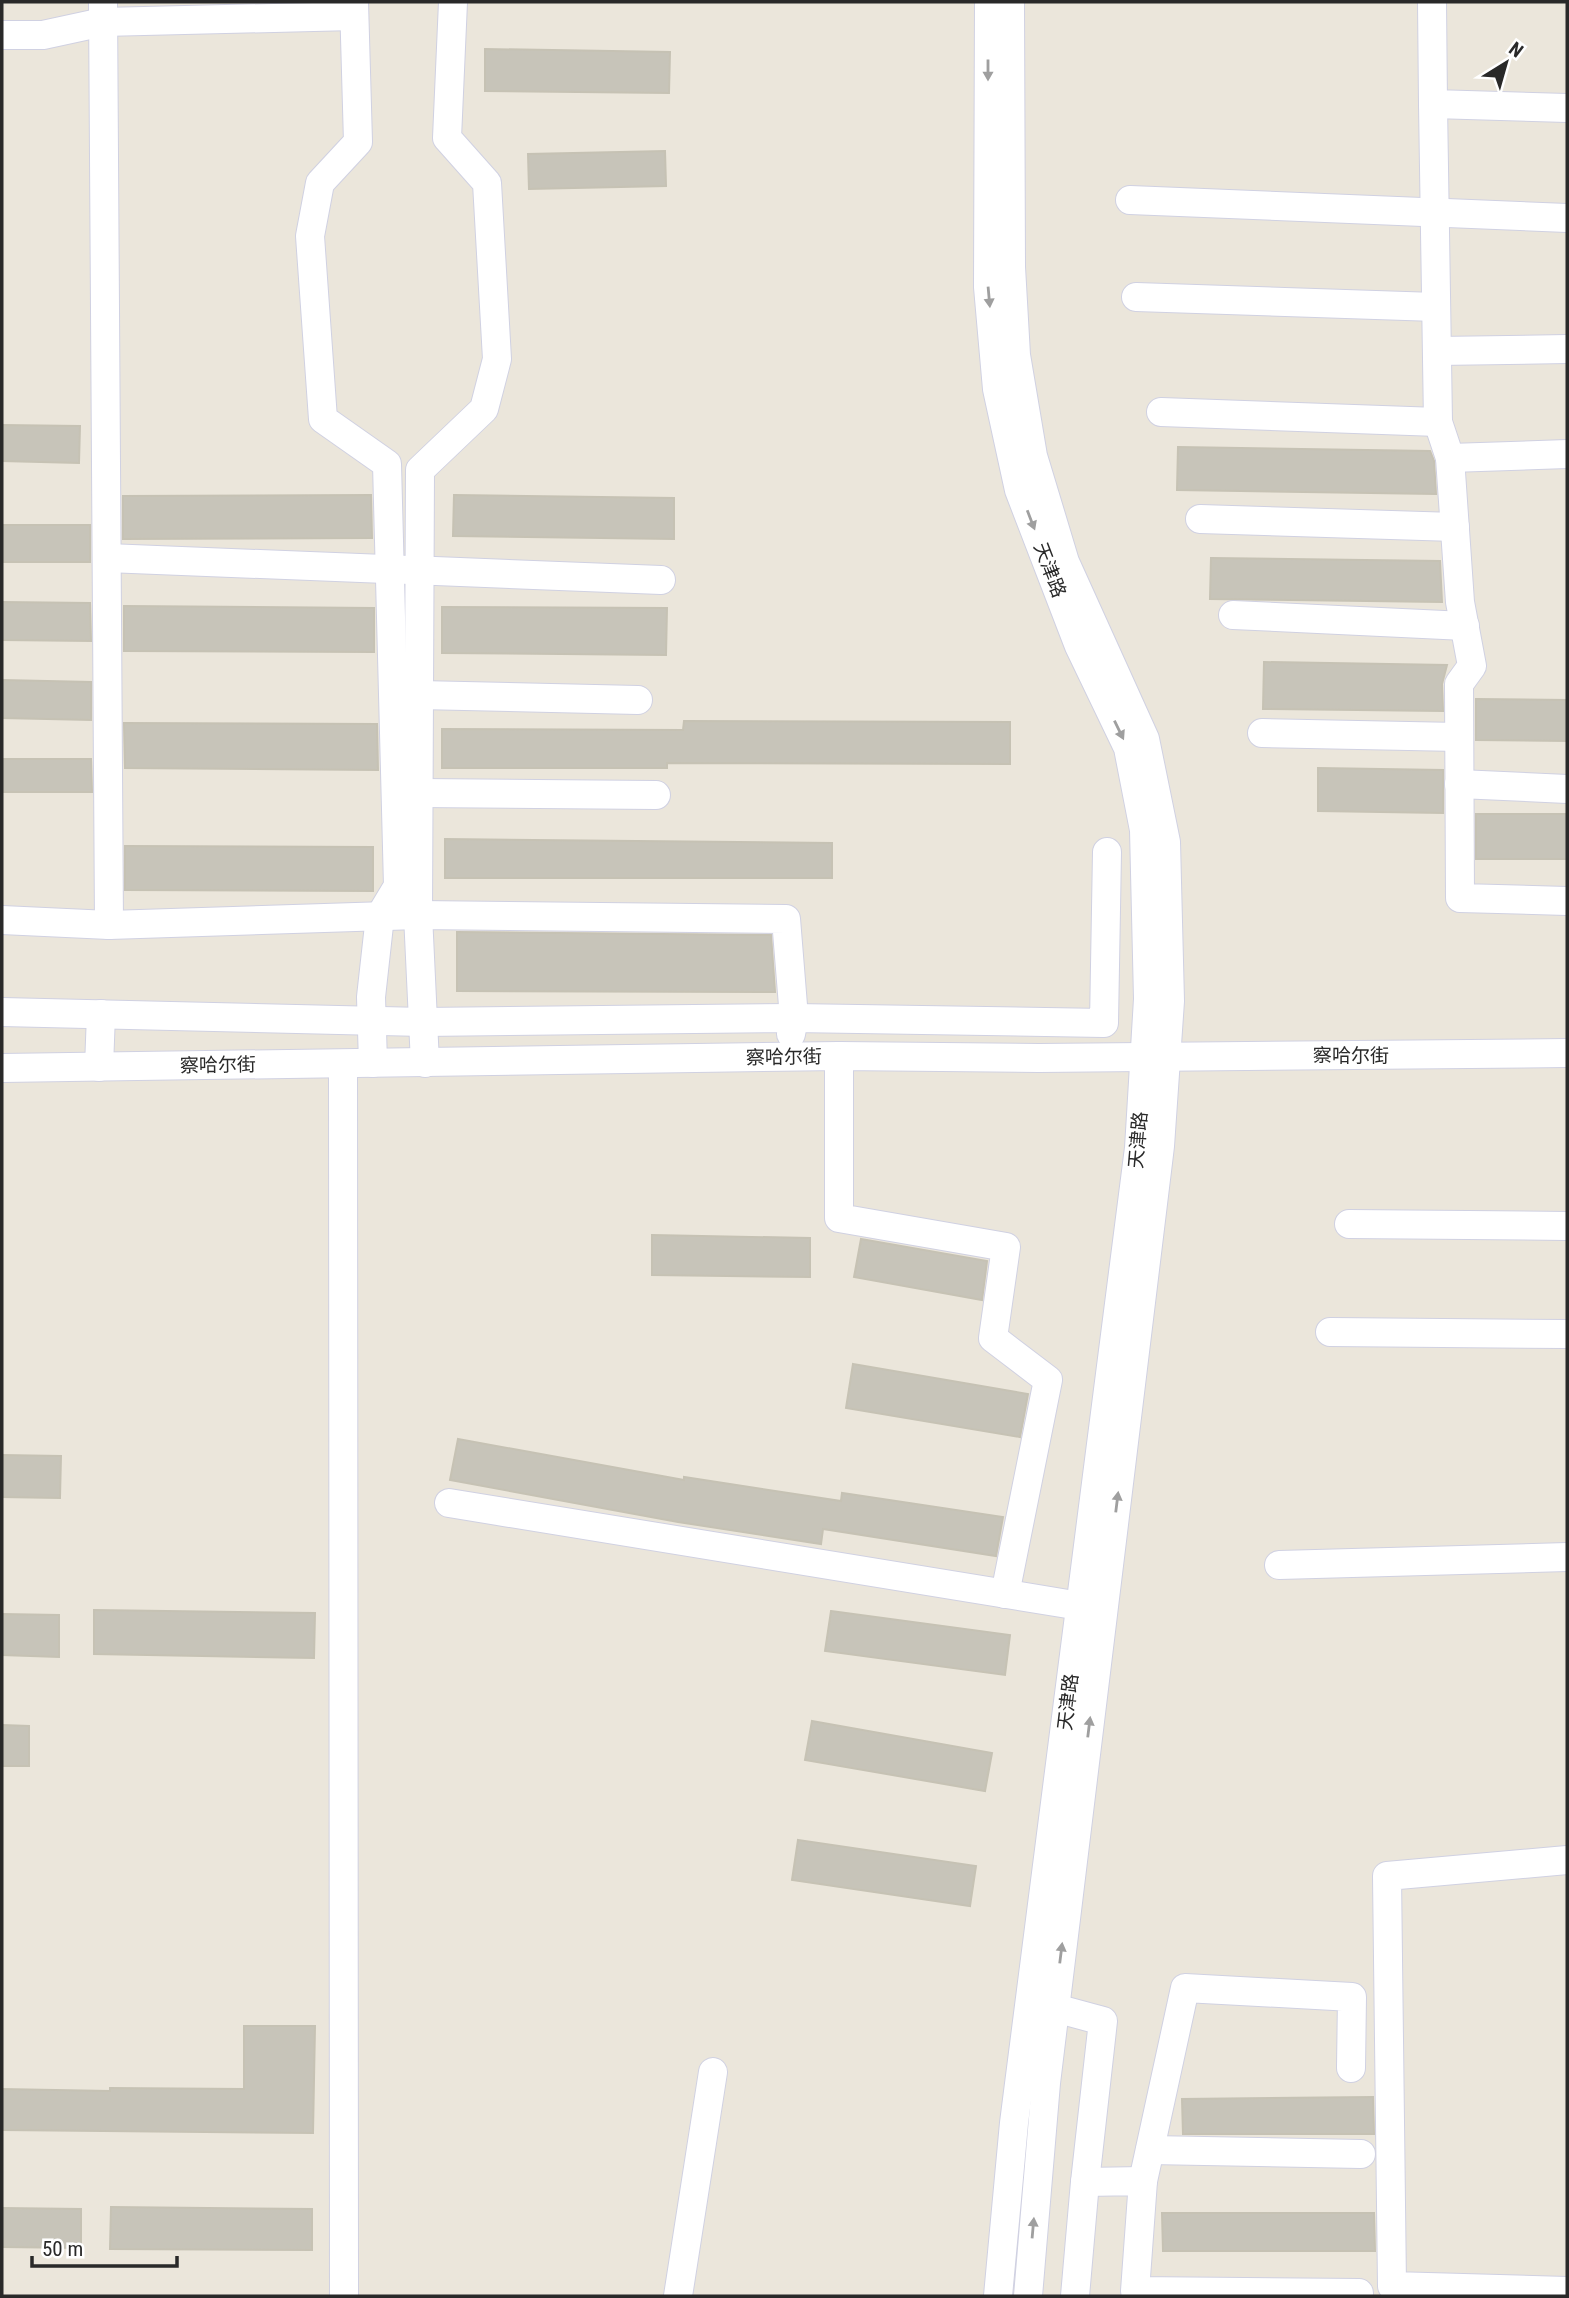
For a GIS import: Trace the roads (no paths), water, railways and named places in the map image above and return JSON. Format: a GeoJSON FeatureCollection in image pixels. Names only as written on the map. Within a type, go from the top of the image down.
{"type":"FeatureCollection","features":[{"type":"Feature","properties":{"kind":"street"},"geometry":{"type":"LineString","coordinates":[[425,1062],[418,915],[420,470],[484,409],[497,359],[487,183],[447,138],[453,2]]}},
{"type":"Feature","properties":{"kind":"street","name":"天津路"},"geometry":{"type":"LineString","coordinates":[[989,2],[988,287],[997,389],[1019,490],[1079,646],[1128,748],[1144,831],[1148,999],[1155,1057],[1158,1160],[1046,2083],[1028,2296]]}},
{"type":"Feature","properties":{"kind":"street","name":"天津路"},"geometry":{"type":"LineString","coordinates":[[998,2296],[1014,2123],[1139,1148],[1155,1057],[1170,1001],[1166,842],[1145,738],[1065,562],[1032,456],[1016,355],[1011,267],[1010,2]]}},
{"type":"Feature","properties":{"kind":"street"},"geometry":{"type":"LineString","coordinates":[[1432,2],[1438,422],[1450,458],[1460,602],[1472,666],[1459,684],[1460,898],[1567,901]]}},
{"type":"Feature","properties":{"kind":"street"},"geometry":{"type":"LineString","coordinates":[[2,35],[43,35],[103,12],[354,9],[358,142],[320,183],[310,236],[323,419],[387,464],[398,886],[380,916],[371,997],[373,1063]]}},
{"type":"Feature","properties":{"kind":"street"},"geometry":{"type":"LineString","coordinates":[[103,12],[108,925]]}},
{"type":"Feature","properties":{"kind":"street"},"geometry":{"type":"LineString","coordinates":[[1433,104],[1567,108]]}},
{"type":"Feature","properties":{"kind":"street"},"geometry":{"type":"LineString","coordinates":[[1130,200],[1567,218]]}},
{"type":"Feature","properties":{"kind":"street"},"geometry":{"type":"LineString","coordinates":[[1136,297],[1436,307]]}},
{"type":"Feature","properties":{"kind":"street"},"geometry":{"type":"LineString","coordinates":[[1437,352],[1567,349]]}},
{"type":"Feature","properties":{"kind":"street"},"geometry":{"type":"LineString","coordinates":[[1161,412],[1438,422]]}},
{"type":"Feature","properties":{"kind":"street"},"geometry":{"type":"LineString","coordinates":[[1450,458],[1567,454]]}},
{"type":"Feature","properties":{"kind":"street"},"geometry":{"type":"LineString","coordinates":[[1200,519],[1455,527]]}},
{"type":"Feature","properties":{"kind":"street"},"geometry":{"type":"LineString","coordinates":[[107,558],[661,580]]}},
{"type":"Feature","properties":{"kind":"street"},"geometry":{"type":"LineString","coordinates":[[1233,615],[1465,626]]}},
{"type":"Feature","properties":{"kind":"street"},"geometry":{"type":"LineString","coordinates":[[419,695],[638,700]]}},
{"type":"Feature","properties":{"kind":"street"},"geometry":{"type":"LineString","coordinates":[[1262,733],[1459,737]]}},
{"type":"Feature","properties":{"kind":"street"},"geometry":{"type":"LineString","coordinates":[[1459,784],[1567,789]]}},
{"type":"Feature","properties":{"kind":"street"},"geometry":{"type":"LineString","coordinates":[[419,793],[656,795]]}},
{"type":"Feature","properties":{"kind":"street"},"geometry":{"type":"LineString","coordinates":[[2,1012],[423,1021],[794,1018],[1104,1023],[1107,852]]}},
{"type":"Feature","properties":{"kind":"street"},"geometry":{"type":"LineString","coordinates":[[2,920],[108,925],[418,915],[786,919],[794,1018],[787,1057]]}},
{"type":"Feature","properties":{"kind":"street"},"geometry":{"type":"LineString","coordinates":[[99,1067],[101,1014]]}},
{"type":"Feature","properties":{"kind":"street","name":"察哈尔街"},"geometry":{"type":"LineString","coordinates":[[2,1069],[839,1056],[1155,1057],[1567,1053]]}},
{"type":"Feature","properties":{"kind":"street"},"geometry":{"type":"LineString","coordinates":[[839,1056],[839,1218],[1006,1247],[993,1338],[1048,1380],[1005,1594]]}},
{"type":"Feature","properties":{"kind":"street"},"geometry":{"type":"LineString","coordinates":[[343,1064],[344,2296]]}},
{"type":"Feature","properties":{"kind":"street"},"geometry":{"type":"LineString","coordinates":[[1349,1224],[1567,1226]]}},
{"type":"Feature","properties":{"kind":"street"},"geometry":{"type":"LineString","coordinates":[[1330,1332],[1567,1334]]}},
{"type":"Feature","properties":{"kind":"street"},"geometry":{"type":"LineString","coordinates":[[449,1503],[1080,1606]]}},
{"type":"Feature","properties":{"kind":"street"},"geometry":{"type":"LineString","coordinates":[[1279,1565],[1567,1558]]}},
{"type":"Feature","properties":{"kind":"street"},"geometry":{"type":"LineString","coordinates":[[1567,1860],[1387,1876],[1392,2286],[1567,2291]]}},
{"type":"Feature","properties":{"kind":"street"},"geometry":{"type":"LineString","coordinates":[[1352,2068],[1352,1997],[1185,1988],[1143,2181],[1135,2291],[1359,2293]]}},
{"type":"Feature","properties":{"kind":"street"},"geometry":{"type":"LineString","coordinates":[[1055,2008],[1103,2021],[1075,2296]]}},
{"type":"Feature","properties":{"kind":"street"},"geometry":{"type":"LineString","coordinates":[[678,2296],[713,2072]]}},
{"type":"Feature","properties":{"kind":"street"},"geometry":{"type":"LineString","coordinates":[[1150,2150],[1361,2154]]}},
{"type":"Feature","properties":{"kind":"street"},"geometry":{"type":"LineString","coordinates":[[1085,2182],[1143,2181]]}}]}
